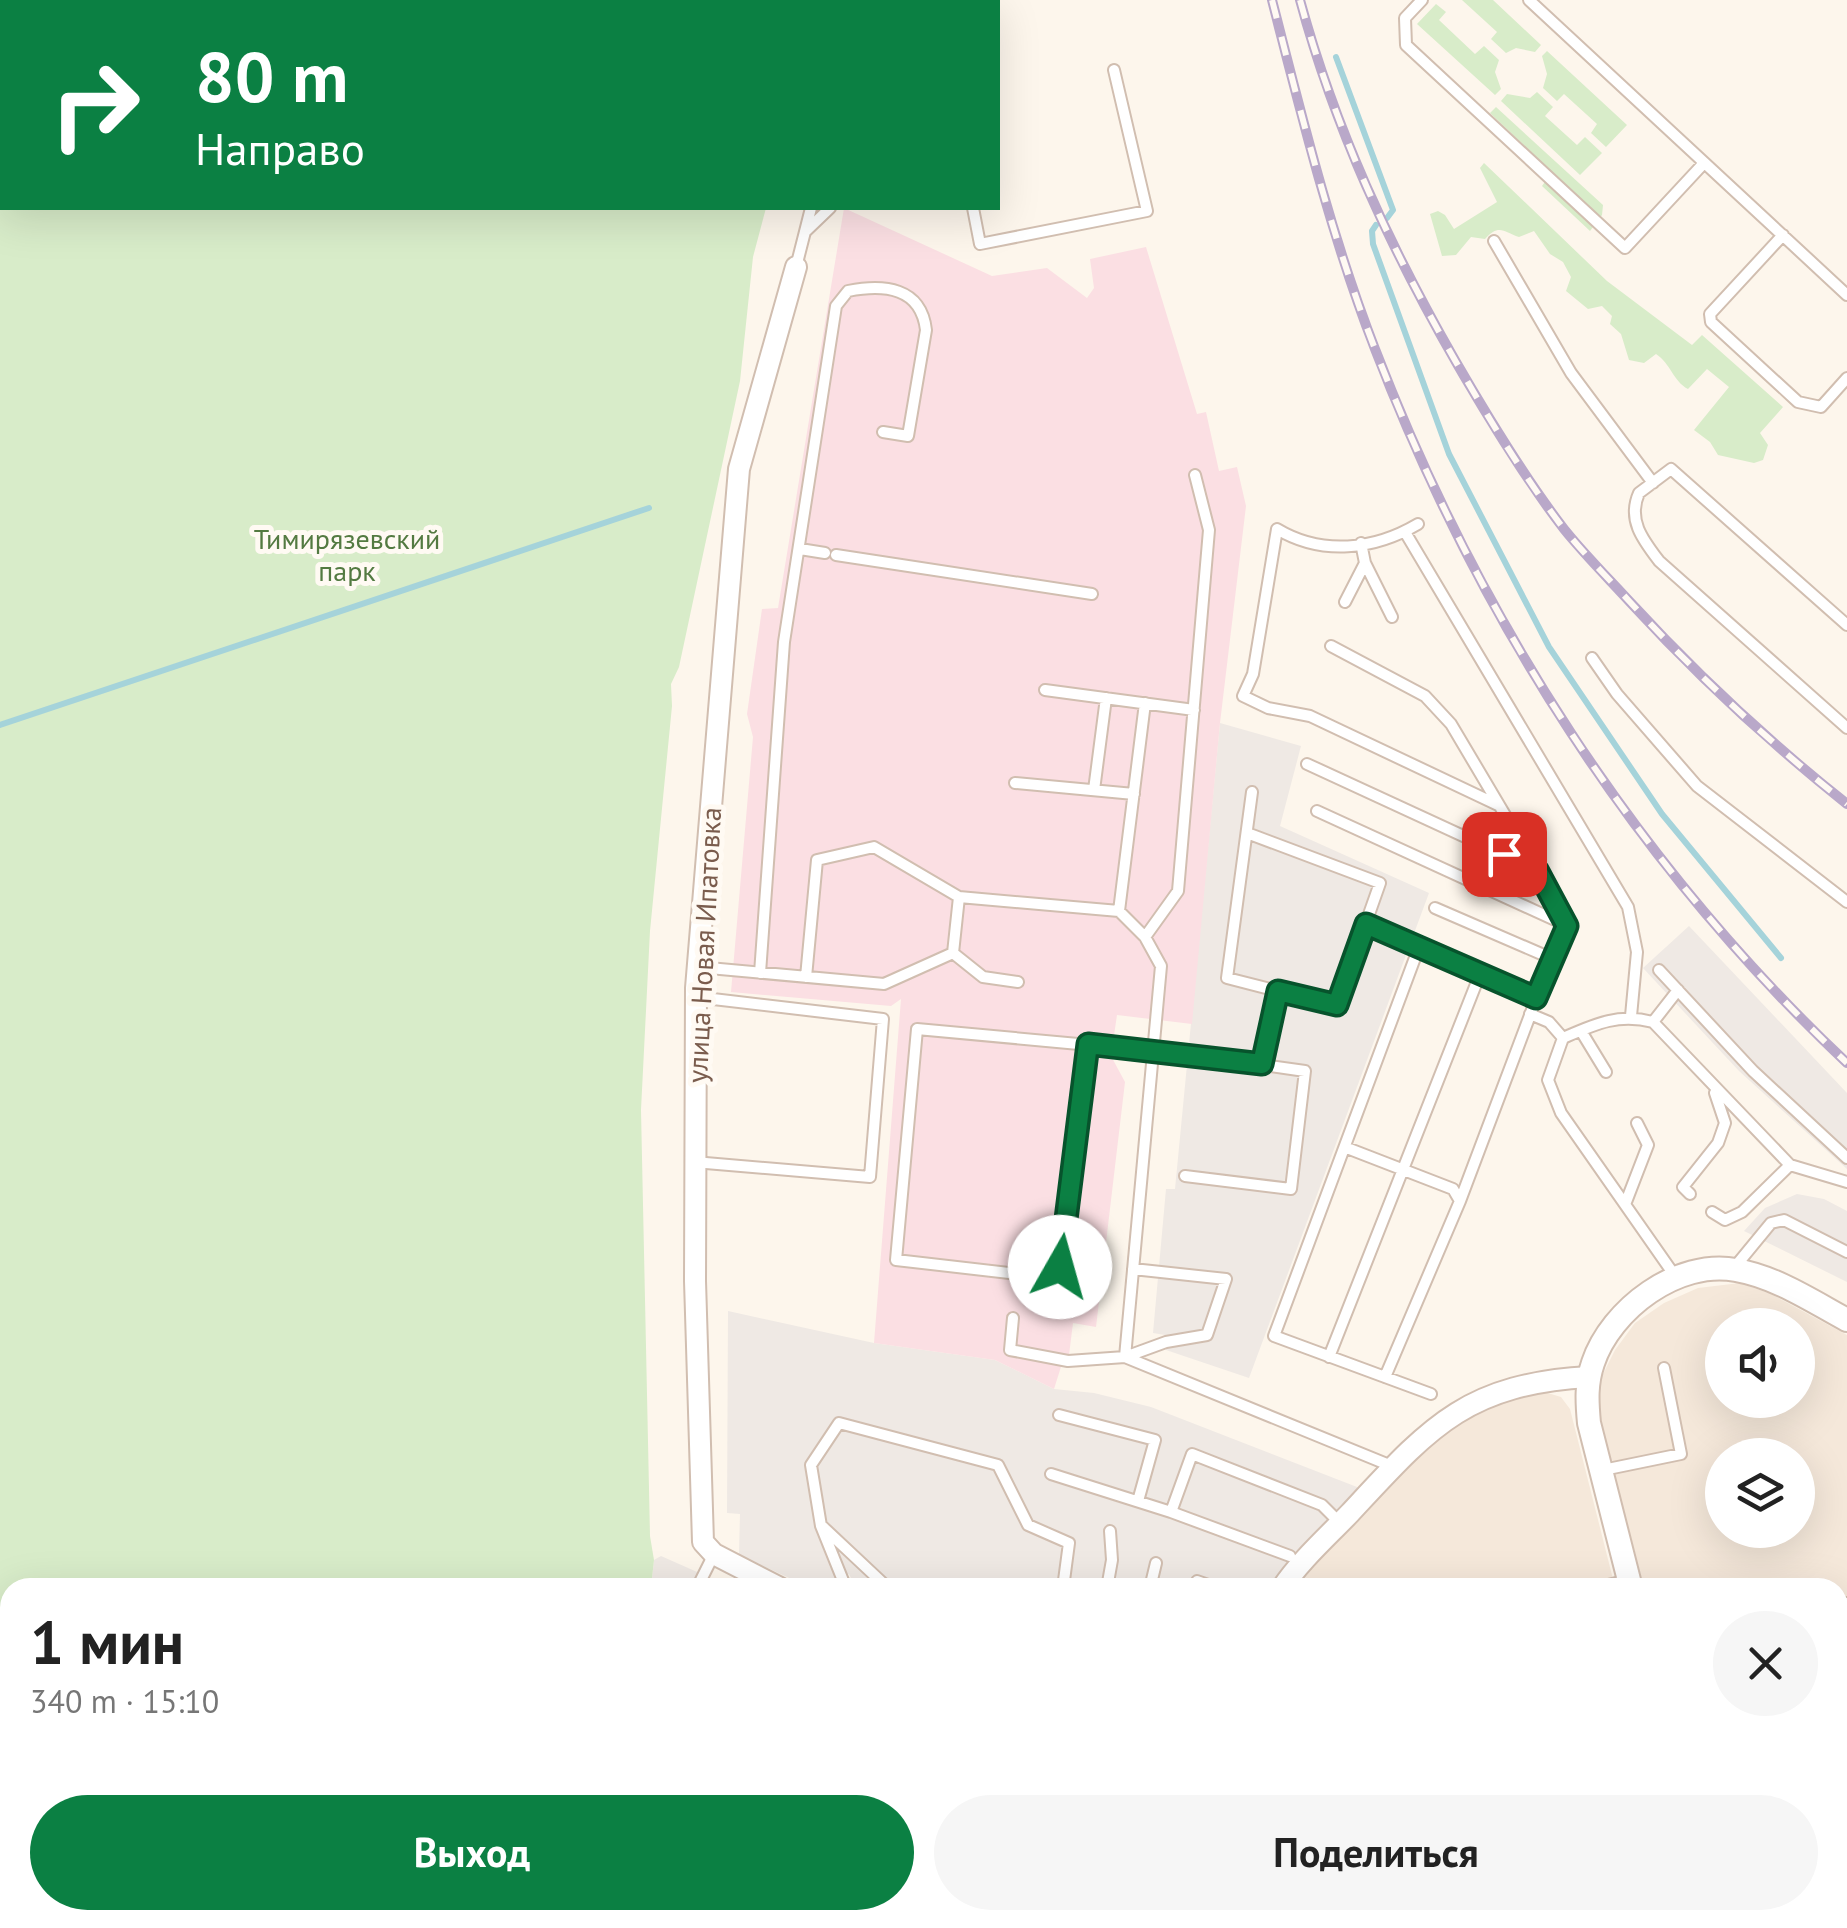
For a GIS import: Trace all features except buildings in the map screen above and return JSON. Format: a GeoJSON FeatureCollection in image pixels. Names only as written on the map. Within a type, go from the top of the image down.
{"type":"FeatureCollection","features":[{"type":"Feature","properties":{"kind":"street","name":"улица Новая Ипатовка"},"geometry":{"type":"LineString","coordinates":[[714,1554],[704,1542],[694,1162],[696,997],[739,469],[796,266]]}},
{"type":"Feature","properties":{"kind":"street"},"geometry":{"type":"LineString","coordinates":[[1629,1578],[1589,1423],[1589,1377],[1594,1358],[1628,1311],[1676,1277],[1699,1269],[1734,1269],[1780,1284],[1847,1320]]}},
{"type":"Feature","properties":{"kind":"street"},"geometry":{"type":"LineString","coordinates":[[1291,1578],[1445,1418],[1502,1391],[1549,1380],[1589,1377]]}},
{"type":"Feature","properties":{"kind":"street"},"geometry":{"type":"LineString","coordinates":[[714,1554],[761,1578]]}},
{"type":"Feature","properties":{"kind":"lane"},"geometry":{"type":"LineString","coordinates":[[1422,0],[1405,18],[1406,45],[1625,248],[1704,162]]}},
{"type":"Feature","properties":{"kind":"lane"},"geometry":{"type":"LineString","coordinates":[[1529,0],[1847,295]]}},
{"type":"Feature","properties":{"kind":"lane"},"geometry":{"type":"LineString","coordinates":[[973,210],[980,244],[1147,211],[1114,70]]}},
{"type":"Feature","properties":{"kind":"lane"},"geometry":{"type":"LineString","coordinates":[[796,266],[811,210]]}},
{"type":"Feature","properties":{"kind":"lane"},"geometry":{"type":"LineString","coordinates":[[806,231],[828,210]]}},
{"type":"Feature","properties":{"kind":"lane"},"geometry":{"type":"LineString","coordinates":[[1782,235],[1710,314],[1711,322],[1798,402],[1821,407],[1847,378]]}},
{"type":"Feature","properties":{"kind":"lane"},"geometry":{"type":"LineString","coordinates":[[1494,240],[1571,373],[1652,483]]}},
{"type":"Feature","properties":{"kind":"lane"},"geometry":{"type":"LineString","coordinates":[[760,973],[784,642],[836,306],[848,290],[874,286],[907,294],[924,313],[926,330],[908,436],[883,432]]}},
{"type":"Feature","properties":{"kind":"lane"},"geometry":{"type":"LineString","coordinates":[[1847,625],[1671,469],[1638,493],[1635,520],[1659,561],[1847,728]]}},
{"type":"Feature","properties":{"kind":"lane"},"geometry":{"type":"LineString","coordinates":[[1145,937],[1178,891],[1209,530],[1195,475]]}},
{"type":"Feature","properties":{"kind":"lane"},"geometry":{"type":"LineString","coordinates":[[1418,524],[1391,540],[1326,548],[1297,541],[1277,530],[1254,674],[1243,696],[1268,708],[1310,716],[1499,806]]}},
{"type":"Feature","properties":{"kind":"lane"},"geometry":{"type":"LineString","coordinates":[[1404,532],[1628,907],[1637,952],[1631,1016]]}},
{"type":"Feature","properties":{"kind":"lane"},"geometry":{"type":"LineString","coordinates":[[1361,544],[1365,563],[1392,618]]}},
{"type":"Feature","properties":{"kind":"lane"},"geometry":{"type":"LineString","coordinates":[[800,549],[1092,594]]}},
{"type":"Feature","properties":{"kind":"lane"},"geometry":{"type":"LineString","coordinates":[[1345,602],[1365,563]]}},
{"type":"Feature","properties":{"kind":"lane"},"geometry":{"type":"LineString","coordinates":[[1331,646],[1425,696],[1450,724],[1567,926]]}},
{"type":"Feature","properties":{"kind":"lane"},"geometry":{"type":"LineString","coordinates":[[1592,658],[1698,786],[1847,902]]}},
{"type":"Feature","properties":{"kind":"lane"},"geometry":{"type":"LineString","coordinates":[[1045,690],[1194,710]]}},
{"type":"Feature","properties":{"kind":"lane"},"geometry":{"type":"LineString","coordinates":[[1094,790],[1106,698]]}},
{"type":"Feature","properties":{"kind":"lane"},"geometry":{"type":"LineString","coordinates":[[1119,912],[1145,703]]}},
{"type":"Feature","properties":{"kind":"lane"},"geometry":{"type":"LineString","coordinates":[[1307,764],[1537,870]]}},
{"type":"Feature","properties":{"kind":"lane"},"geometry":{"type":"LineString","coordinates":[[1015,782],[1134,794]]}},
{"type":"Feature","properties":{"kind":"lane"},"geometry":{"type":"LineString","coordinates":[[1248,833],[1380,883],[1337,1005],[1227,978],[1252,792]]}},
{"type":"Feature","properties":{"kind":"lane"},"geometry":{"type":"LineString","coordinates":[[1316,811],[1567,926]]}},
{"type":"Feature","properties":{"kind":"lane"},"geometry":{"type":"LineString","coordinates":[[806,977],[817,860],[874,847],[959,896],[1119,912],[1145,937],[1161,966],[1125,1358]]}},
{"type":"Feature","properties":{"kind":"lane"},"geometry":{"type":"LineString","coordinates":[[953,953],[959,896]]}},
{"type":"Feature","properties":{"kind":"lane"},"geometry":{"type":"LineString","coordinates":[[1435,908],[1553,958]]}},
{"type":"Feature","properties":{"kind":"lane"},"geometry":{"type":"LineString","coordinates":[[1366,924],[1536,998]]}},
{"type":"Feature","properties":{"kind":"lane"},"geometry":{"type":"LineString","coordinates":[[1386,1377],[1460,1201],[1567,926]]}},
{"type":"Feature","properties":{"kind":"lane"},"geometry":{"type":"LineString","coordinates":[[1419,947],[1274,1336],[1431,1394]]}},
{"type":"Feature","properties":{"kind":"lane"},"geometry":{"type":"LineString","coordinates":[[698,967],[884,984],[953,953]]}},
{"type":"Feature","properties":{"kind":"lane"},"geometry":{"type":"LineString","coordinates":[[953,953],[982,977],[1018,982]]}},
{"type":"Feature","properties":{"kind":"lane"},"geometry":{"type":"LineString","coordinates":[[1659,970],[1753,1071],[1847,1161],[1846,1182],[1790,1165],[1653,1022],[1631,1016],[1603,1020],[1563,1038],[1548,1080],[1562,1113],[1676,1277]]}},
{"type":"Feature","properties":{"kind":"lane"},"geometry":{"type":"LineString","coordinates":[[1329,1357],[1480,974]]}},
{"type":"Feature","properties":{"kind":"lane"},"geometry":{"type":"LineString","coordinates":[[1653,1022],[1678,990]]}},
{"type":"Feature","properties":{"kind":"lane"},"geometry":{"type":"LineString","coordinates":[[1262,1064],[1278,991]]}},
{"type":"Feature","properties":{"kind":"lane"},"geometry":{"type":"LineString","coordinates":[[694,1162],[870,1177],[883,1019],[696,997]]}},
{"type":"Feature","properties":{"kind":"lane"},"geometry":{"type":"LineString","coordinates":[[1530,1014],[1548,1022],[1563,1038]]}},
{"type":"Feature","properties":{"kind":"lane"},"geometry":{"type":"LineString","coordinates":[[1088,1044],[1060,1267],[1018,1274],[896,1260],[918,1029],[1088,1044],[1305,1071],[1291,1189],[1184,1176]]}},
{"type":"Feature","properties":{"kind":"lane"},"geometry":{"type":"LineString","coordinates":[[1581,1031],[1606,1072]]}},
{"type":"Feature","properties":{"kind":"lane"},"geometry":{"type":"LineString","coordinates":[[1690,1194],[1683,1187],[1718,1143],[1726,1123],[1714,1087]]}},
{"type":"Feature","properties":{"kind":"lane"},"geometry":{"type":"LineString","coordinates":[[1626,1202],[1648,1144],[1637,1123]]}},
{"type":"Feature","properties":{"kind":"lane"},"geometry":{"type":"LineString","coordinates":[[1346,1148],[1453,1189],[1460,1201]]}},
{"type":"Feature","properties":{"kind":"lane"},"geometry":{"type":"LineString","coordinates":[[1712,1212],[1725,1220],[1742,1212],[1790,1165]]}},
{"type":"Feature","properties":{"kind":"lane"},"geometry":{"type":"LineString","coordinates":[[1734,1269],[1771,1223],[1784,1220],[1847,1252]]}},
{"type":"Feature","properties":{"kind":"lane"},"geometry":{"type":"LineString","coordinates":[[1013,1318],[1010,1350],[1068,1362],[1125,1358],[1166,1342],[1207,1335],[1226,1278],[1134,1269]]}},
{"type":"Feature","properties":{"kind":"lane"},"geometry":{"type":"LineString","coordinates":[[1125,1358],[1394,1467]]}},
{"type":"Feature","properties":{"kind":"lane"},"geometry":{"type":"LineString","coordinates":[[1602,1470],[1681,1454],[1664,1368]]}},
{"type":"Feature","properties":{"kind":"lane"},"geometry":{"type":"LineString","coordinates":[[1058,1415],[1155,1440],[1138,1501]]}},
{"type":"Feature","properties":{"kind":"lane"},"geometry":{"type":"LineString","coordinates":[[842,1578],[821,1526],[811,1466],[839,1423],[998,1465],[1028,1525],[1069,1543],[1064,1578]]}},
{"type":"Feature","properties":{"kind":"lane"},"geometry":{"type":"LineString","coordinates":[[1171,1512],[1192,1454],[1322,1505],[1340,1523]]}},
{"type":"Feature","properties":{"kind":"lane"},"geometry":{"type":"LineString","coordinates":[[1051,1474],[1290,1556]]}},
{"type":"Feature","properties":{"kind":"lane"},"geometry":{"type":"LineString","coordinates":[[821,1526],[877,1578]]}},
{"type":"Feature","properties":{"kind":"lane"},"geometry":{"type":"LineString","coordinates":[[1109,1578],[1110,1531]]}},
{"type":"Feature","properties":{"kind":"lane"},"geometry":{"type":"LineString","coordinates":[[702,1578],[714,1554]]}},
{"type":"Feature","properties":{"kind":"lane"},"geometry":{"type":"LineString","coordinates":[[1152,1578],[1156,1563]]}},
{"type":"Feature","properties":{"kind":"shaded area"},"geometry":{"type":"Polygon","coordinates":[[[844,210],[992,276],[1047,268],[1087,298],[1094,288],[1090,259],[1146,247],[1197,414],[1206,412],[1219,471],[1237,467],[1246,506],[1220,723],[1192,1024],[1117,1015],[1111,1056],[1125,1082],[1096,1327],[1073,1323],[1069,1355],[1065,1354],[1054,1389],[995,1360],[874,1343],[901,999],[891,1006],[731,992],[753,737],[747,714],[762,609],[778,608],[844,210]]]}},
{"type":"Feature","properties":{"kind":"shaded area"},"geometry":{"type":"Polygon","coordinates":[[[1220,723],[1301,746],[1280,826],[1429,893],[1249,1378],[1166,1350],[1165,1335],[1153,1333],[1166,1189],[1175,1189],[1220,723]]]}},
{"type":"Feature","properties":{"kind":"shaded area"},"geometry":{"type":"Polygon","coordinates":[[[1689,926],[1847,1093],[1847,1169],[1739,1071],[1643,968],[1689,926]]]}},
{"type":"Feature","properties":{"kind":"shaded area"},"geometry":{"type":"Polygon","coordinates":[[[1797,1194],[1824,1199],[1847,1211],[1847,1282],[1744,1231],[1765,1208],[1797,1194]]]}},
{"type":"Feature","properties":{"kind":"shaded area"},"geometry":{"type":"Polygon","coordinates":[[[1740,1283],[1797,1308],[1705,1308],[1705,1418],[1815,1418],[1815,1318],[1847,1335],[1847,1578],[1642,1578],[1599,1416],[1601,1378],[1635,1323],[1664,1303],[1698,1288],[1740,1283]]]}},
{"type":"Feature","properties":{"kind":"shaded area"},"geometry":{"type":"Polygon","coordinates":[[[728,1311],[874,1343],[995,1360],[1054,1389],[1094,1393],[1151,1407],[1357,1487],[1355,1496],[1282,1578],[851,1578],[849,1574],[842,1578],[789,1578],[739,1555],[740,1514],[727,1513],[728,1311]]]}},
{"type":"Feature","properties":{"kind":"shaded area"},"geometry":{"type":"Polygon","coordinates":[[[1541,1391],[1561,1397],[1570,1409],[1613,1578],[1302,1578],[1350,1523],[1443,1433],[1475,1411],[1510,1396],[1541,1391]]]}},
{"type":"Feature","properties":{"kind":"shaded area"},"geometry":{"type":"Polygon","coordinates":[[[661,1556],[711,1578],[652,1578],[654,1560],[661,1556]]]}},
{"type":"Feature","properties":{"kind":"green space"},"geometry":{"type":"Polygon","coordinates":[[[1462,0],[1493,0],[1541,45],[1535,52],[1516,48],[1506,53],[1491,39],[1497,32],[1462,0]]]}},
{"type":"Feature","properties":{"kind":"green space"},"geometry":{"type":"Polygon","coordinates":[[[1436,4],[1446,12],[1439,20],[1475,54],[1484,46],[1499,60],[1495,72],[1501,89],[1495,95],[1417,24],[1436,4]]]}},
{"type":"Feature","properties":{"kind":"green space"},"geometry":{"type":"Polygon","coordinates":[[[1547,51],[1627,125],[1606,147],[1591,133],[1597,124],[1564,94],[1557,101],[1543,88],[1547,74],[1542,56],[1547,51]]]}},
{"type":"Feature","properties":{"kind":"green space"},"geometry":{"type":"Polygon","coordinates":[[[1537,92],[1553,107],[1545,116],[1577,145],[1585,137],[1602,153],[1580,175],[1501,101],[1507,94],[1530,98],[1537,92]]]}},
{"type":"Feature","properties":{"kind":"green space"},"geometry":{"type":"Polygon","coordinates":[[[1496,107],[1603,205],[1602,215],[1590,231],[1542,186],[1552,172],[1490,113],[1496,107]]]}},
{"type":"Feature","properties":{"kind":"green space"},"geometry":{"type":"Polygon","coordinates":[[[1484,163],[1607,281],[1692,345],[1702,335],[1783,407],[1760,433],[1768,445],[1763,460],[1754,463],[1718,455],[1710,442],[1694,430],[1729,387],[1707,369],[1688,389],[1656,354],[1644,363],[1629,360],[1621,334],[1610,324],[1612,316],[1602,306],[1588,309],[1566,291],[1571,277],[1563,262],[1550,254],[1534,231],[1519,237],[1498,230],[1485,239],[1471,237],[1456,255],[1442,256],[1430,214],[1438,211],[1445,215],[1454,229],[1497,202],[1480,168],[1484,163]]]}},
{"type":"Feature","properties":{"kind":"green space","name":"Тимирязевский парк"},"geometry":{"type":"Polygon","coordinates":[[[0,210],[765,210],[753,257],[740,381],[679,667],[671,684],[650,931],[641,1110],[652,1578],[0,1578],[0,210]]]}},
{"type":"Feature","properties":{"kind":"waterway"},"geometry":{"type":"LineString","coordinates":[[1336,57],[1393,210],[1387,218]]}},
{"type":"Feature","properties":{"kind":"waterway"},"geometry":{"type":"LineString","coordinates":[[1376,225],[1372,231],[1373,244],[1449,454],[1549,647],[1662,814],[1781,958]]}},
{"type":"Feature","properties":{"kind":"waterway"},"geometry":{"type":"LineString","coordinates":[[0,725],[649,508]]}},
{"type":"Feature","properties":{"kind":"railway"},"geometry":{"type":"LineString","coordinates":[[1272,0],[1318,176],[1375,349],[1416,449],[1514,641],[1632,821],[1770,986],[1847,1063]]}},
{"type":"Feature","properties":{"kind":"railway"},"geometry":{"type":"LineString","coordinates":[[1300,0],[1347,141],[1387,231],[1456,362],[1535,489],[1580,548],[1681,656],[1847,804]]}},
{"type":"Feature","properties":{"kind":"route"},"geometry":{"type":"LineString","coordinates":[[1060,1267],[1088,1044],[1262,1064],[1278,991],[1337,1005],[1366,924],[1536,998],[1567,926],[1537,870],[1504,854]]}}]}
